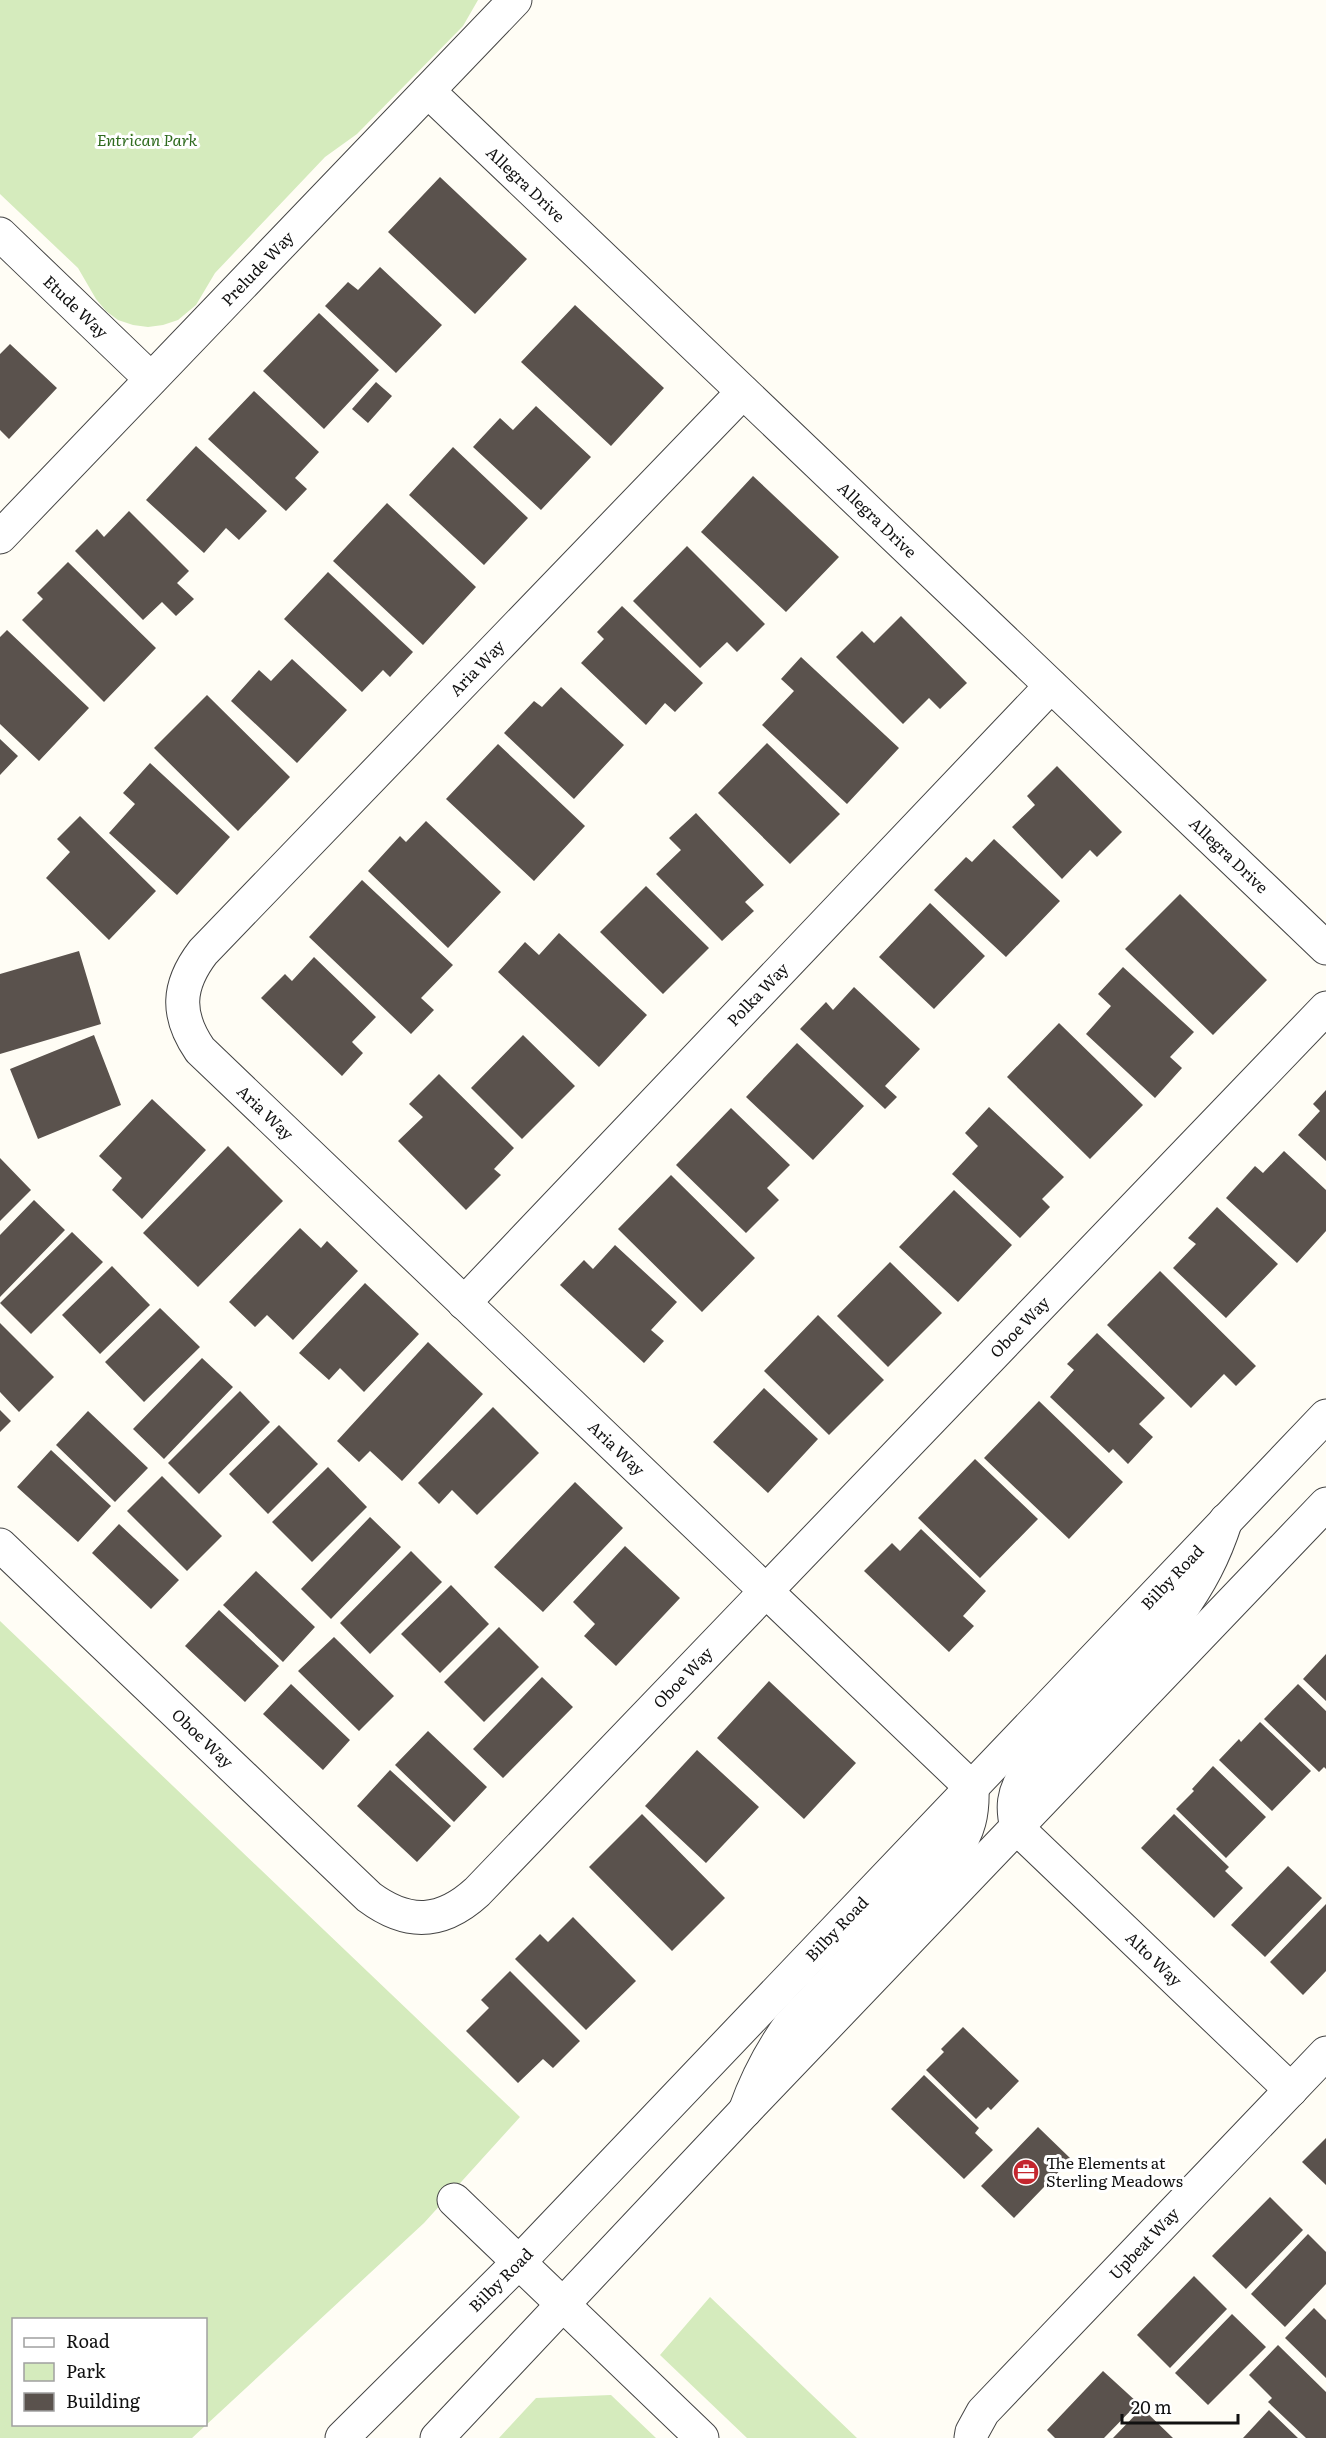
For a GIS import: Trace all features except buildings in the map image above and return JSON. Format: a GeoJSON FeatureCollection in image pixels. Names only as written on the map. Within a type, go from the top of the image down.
{"type":"FeatureCollection","features":[{"type":"Feature","properties":{"kind":"street","name":"Prelude Way"},"geometry":{"type":"LineString","coordinates":[[0,537],[515,0]]}},
{"type":"Feature","properties":{"kind":"street","name":"Allegra Drive"},"geometry":{"type":"LineString","coordinates":[[428,91],[1326,948]]}},
{"type":"Feature","properties":{"kind":"street","name":"Etude Way"},"geometry":{"type":"LineString","coordinates":[[0,234],[152,379]]}},
{"type":"Feature","properties":{"kind":"street","name":"Aria Way"},"geometry":{"type":"LineString","coordinates":[[743,392],[203,952],[192,967],[184,984],[182,1003],[184,1020],[190,1036],[200,1050],[972,1788]]}},
{"type":"Feature","properties":{"kind":"street","name":"Polka Way"},"geometry":{"type":"LineString","coordinates":[[464,1303],[1051,686]]}},
{"type":"Feature","properties":{"kind":"street","name":"Oboe Way"},"geometry":{"type":"LineString","coordinates":[[0,1545],[369,1897],[385,1909],[404,1917],[423,1918],[444,1915],[462,1906],[477,1892],[1326,1008]]}},
{"type":"Feature","properties":{"kind":"street","name":"Bilby Road"},"geometry":{"type":"LineString","coordinates":[[342,2438],[519,2262],[1326,1416]]}},
{"type":"Feature","properties":{"kind":"street"},"geometry":{"type":"LineString","coordinates":[[437,2438],[744,2112],[1326,1504]]}},
{"type":"Feature","properties":{"kind":"street"},"geometry":{"type":"LineString","coordinates":[[1017,1828],[1014,1798],[1025,1775],[1178,1614],[1209,1566],[1226,1520]]}},
{"type":"Feature","properties":{"kind":"street"},"geometry":{"type":"LineString","coordinates":[[744,2112],[771,2051],[789,2026],[809,2002],[954,1852],[970,1825],[973,1807],[972,1788]]}},
{"type":"Feature","properties":{"kind":"street","name":"Alto Way"},"geometry":{"type":"LineString","coordinates":[[1017,1828],[1291,2090]]}},
{"type":"Feature","properties":{"kind":"street","name":"Upbeat Way"},"geometry":{"type":"LineString","coordinates":[[971,2438],[983,2412],[1326,2053]]}},
{"type":"Feature","properties":{"kind":"street"},"geometry":{"type":"LineString","coordinates":[[454,2200],[702,2438]]}},
{"type":"Feature","properties":{"kind":"green space","name":"Entrican Park"},"geometry":{"type":"Polygon","coordinates":[[[0,0],[478,0],[463,26],[357,134],[325,157],[215,273],[196,305],[178,320],[148,327],[118,320],[106,311],[96,299],[78,268],[0,194],[0,0]]]}},
{"type":"Feature","properties":{"kind":"green space"},"geometry":{"type":"Polygon","coordinates":[[[0,1621],[520,2117],[424,2223],[207,2424],[207,2318],[12,2318],[12,2426],[205,2426],[192,2438],[0,2438],[0,1621]]]}},
{"type":"Feature","properties":{"kind":"green space"},"geometry":{"type":"Polygon","coordinates":[[[710,2297],[857,2438],[747,2438],[660,2355],[710,2297]]]}},
{"type":"Feature","properties":{"kind":"green space"},"geometry":{"type":"Polygon","coordinates":[[[611,2395],[656,2438],[499,2438],[536,2398],[611,2395]]]}},
{"type":"Feature","properties":{"kind":"place","name":"The Elements at Sterling Meadows"},"geometry":{"type":"Point","coordinates":[1026,2172]}}]}
